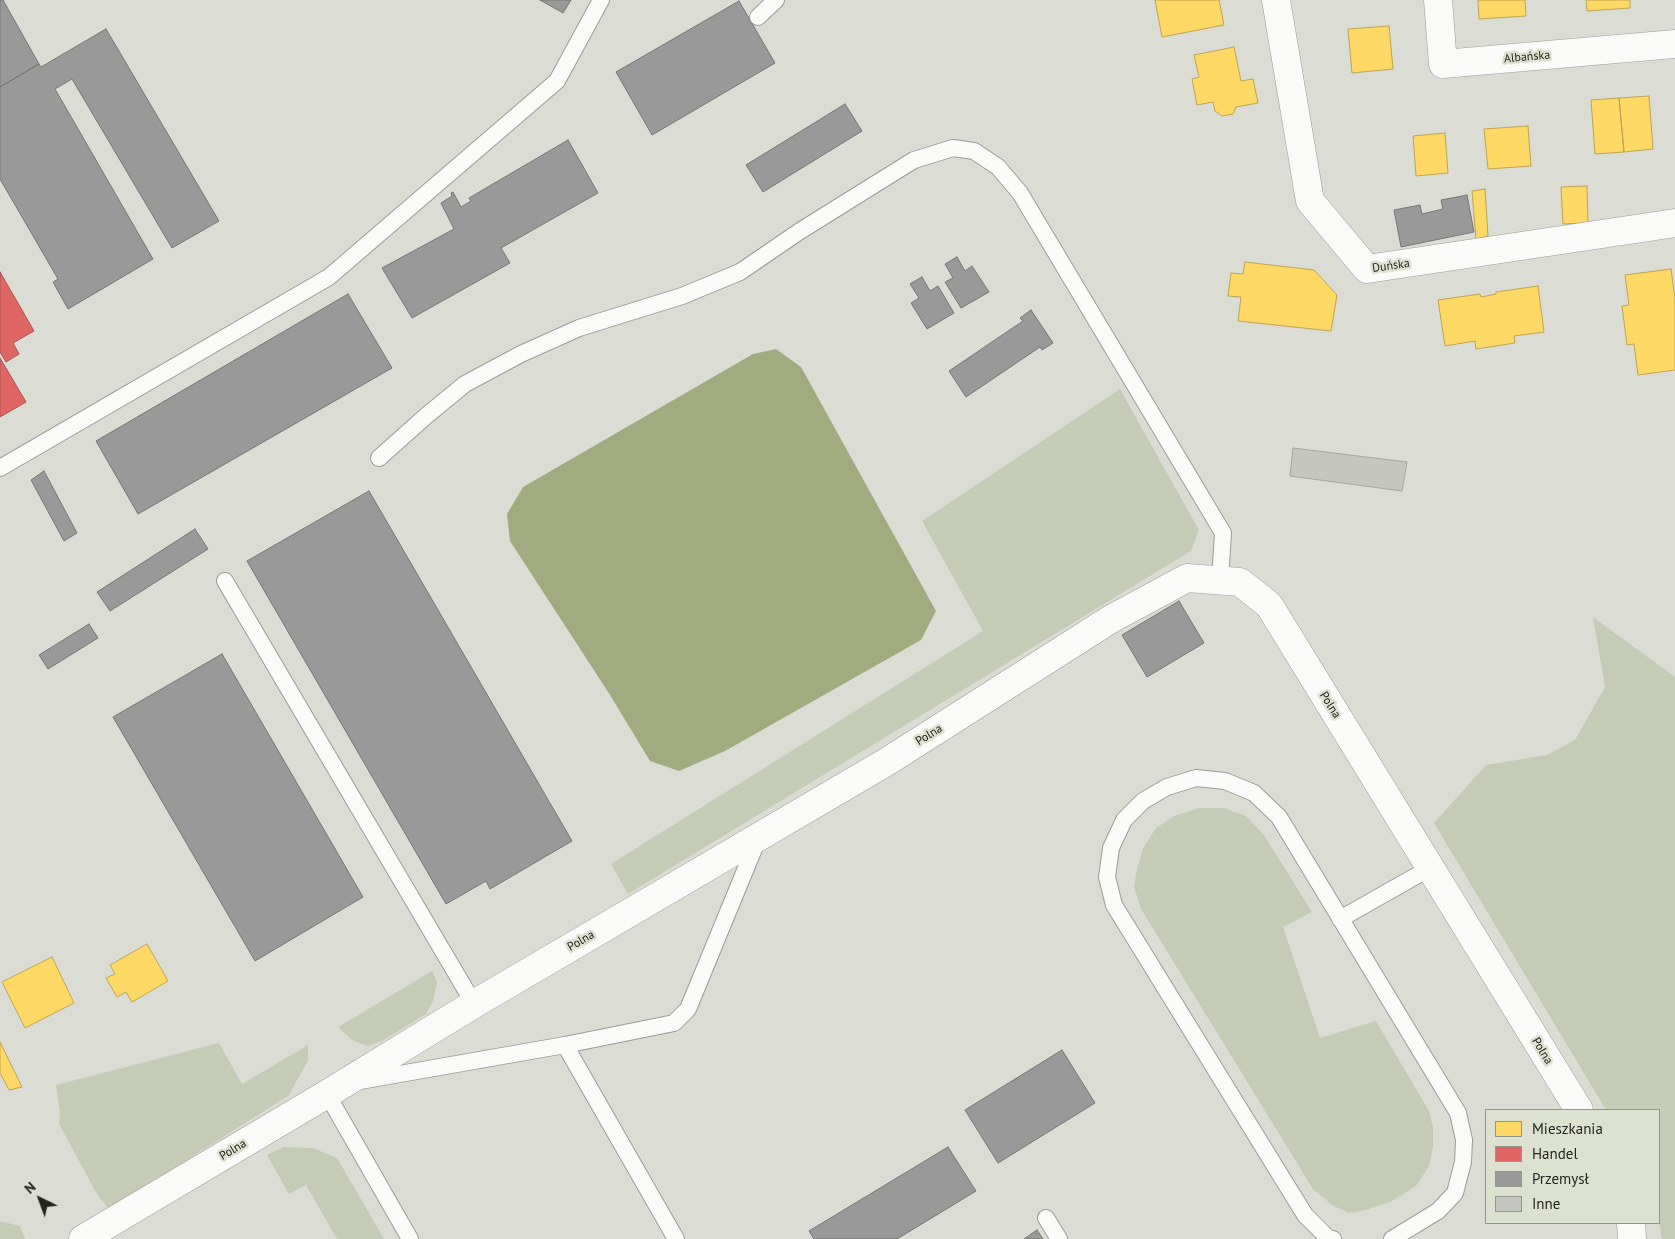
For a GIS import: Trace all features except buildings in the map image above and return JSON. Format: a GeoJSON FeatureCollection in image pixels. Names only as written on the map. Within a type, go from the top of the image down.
{"type":"FeatureCollection","features":[{"type":"Feature","properties":{"kind":"street","name":"Duńska"},"geometry":{"type":"LineString","coordinates":[[1276,0],[1310,201],[1367,269],[1675,223]]}},
{"type":"Feature","properties":{"kind":"street","name":"Albańska"},"geometry":{"type":"LineString","coordinates":[[1438,0],[1443,64],[1675,44]]}},
{"type":"Feature","properties":{"kind":"street","name":"Polna"},"geometry":{"type":"LineString","coordinates":[[83,1239],[474,1004],[888,761],[1111,619],[1187,578],[1240,582],[1269,605],[1577,1109]]}},
{"type":"Feature","properties":{"kind":"street"},"geometry":{"type":"LineString","coordinates":[[1631,1224],[1632,1239]]}},
{"type":"Feature","properties":{"kind":"lane"},"geometry":{"type":"LineString","coordinates":[[0,468],[329,277],[557,81],[601,0]]}},
{"type":"Feature","properties":{"kind":"lane"},"geometry":{"type":"LineString","coordinates":[[758,18],[776,0]]}},
{"type":"Feature","properties":{"kind":"lane"},"geometry":{"type":"LineString","coordinates":[[378,458],[465,384],[521,354],[578,328],[682,296],[740,272],[800,231],[914,160],[953,148],[974,151],[998,167],[1020,193],[1222,533],[1220,580]]}},
{"type":"Feature","properties":{"kind":"lane"},"geometry":{"type":"LineString","coordinates":[[225,582],[474,1004]]}},
{"type":"Feature","properties":{"kind":"lane"},"geometry":{"type":"LineString","coordinates":[[1333,1239],[1328,1238],[1305,1215],[1114,905],[1107,877],[1111,848],[1124,820],[1143,801],[1167,787],[1196,778],[1225,781],[1254,793],[1279,817],[1458,1113],[1464,1140],[1463,1162],[1455,1193],[1438,1211],[1392,1239]]}},
{"type":"Feature","properties":{"kind":"lane"},"geometry":{"type":"LineString","coordinates":[[410,1239],[335,1089],[674,1023],[688,1009],[759,837]]}},
{"type":"Feature","properties":{"kind":"lane"},"geometry":{"type":"LineString","coordinates":[[1340,919],[1430,868]]}},
{"type":"Feature","properties":{"kind":"lane"},"geometry":{"type":"LineString","coordinates":[[565,1045],[676,1239]]}},
{"type":"Feature","properties":{"kind":"lane"},"geometry":{"type":"LineString","coordinates":[[1046,1218],[1059,1239]]}},
{"type":"Feature","properties":{"kind":"shaded area"},"geometry":{"type":"Polygon","coordinates":[[[776,349],[801,367],[936,611],[921,640],[725,751],[679,771],[650,761],[610,695],[510,541],[507,514],[523,487],[753,354],[776,349]]]}},
{"type":"Feature","properties":{"kind":"shaded area"},"geometry":{"type":"Polygon","coordinates":[[[1120,389],[1199,530],[1191,551],[628,894],[611,864],[983,631],[922,521],[1120,389]]]}},
{"type":"Feature","properties":{"kind":"shaded area"},"geometry":{"type":"Polygon","coordinates":[[[1593,617],[1675,677],[1675,1239],[1662,1239],[1660,1224],[1660,1109],[1605,1109],[1434,823],[1486,765],[1547,755],[1575,740],[1605,687],[1593,617]]]}},
{"type":"Feature","properties":{"kind":"shaded area"},"geometry":{"type":"Polygon","coordinates":[[[1199,808],[1224,808],[1246,816],[1264,835],[1312,912],[1283,927],[1320,1038],[1376,1021],[1429,1111],[1433,1127],[1433,1147],[1429,1166],[1416,1186],[1392,1201],[1366,1210],[1349,1213],[1332,1205],[1313,1189],[1141,909],[1134,887],[1143,848],[1156,828],[1174,816],[1199,808]]]}},
{"type":"Feature","properties":{"kind":"shaded area"},"geometry":{"type":"Polygon","coordinates":[[[432,971],[437,982],[433,1001],[426,1014],[382,1041],[367,1046],[352,1040],[338,1027],[432,971]]]}},
{"type":"Feature","properties":{"kind":"shaded area"},"geometry":{"type":"Polygon","coordinates":[[[219,1043],[242,1084],[308,1045],[308,1061],[288,1096],[109,1209],[98,1196],[59,1124],[60,1113],[56,1085],[219,1043]]]}},
{"type":"Feature","properties":{"kind":"shaded area"},"geometry":{"type":"Polygon","coordinates":[[[283,1147],[313,1148],[337,1158],[384,1239],[337,1239],[306,1185],[289,1194],[267,1155],[283,1147]]]}},
{"type":"Feature","properties":{"kind":"shaded area"},"geometry":{"type":"Polygon","coordinates":[[[0,1221],[20,1226],[25,1239],[0,1239],[0,1221]]]}}]}
